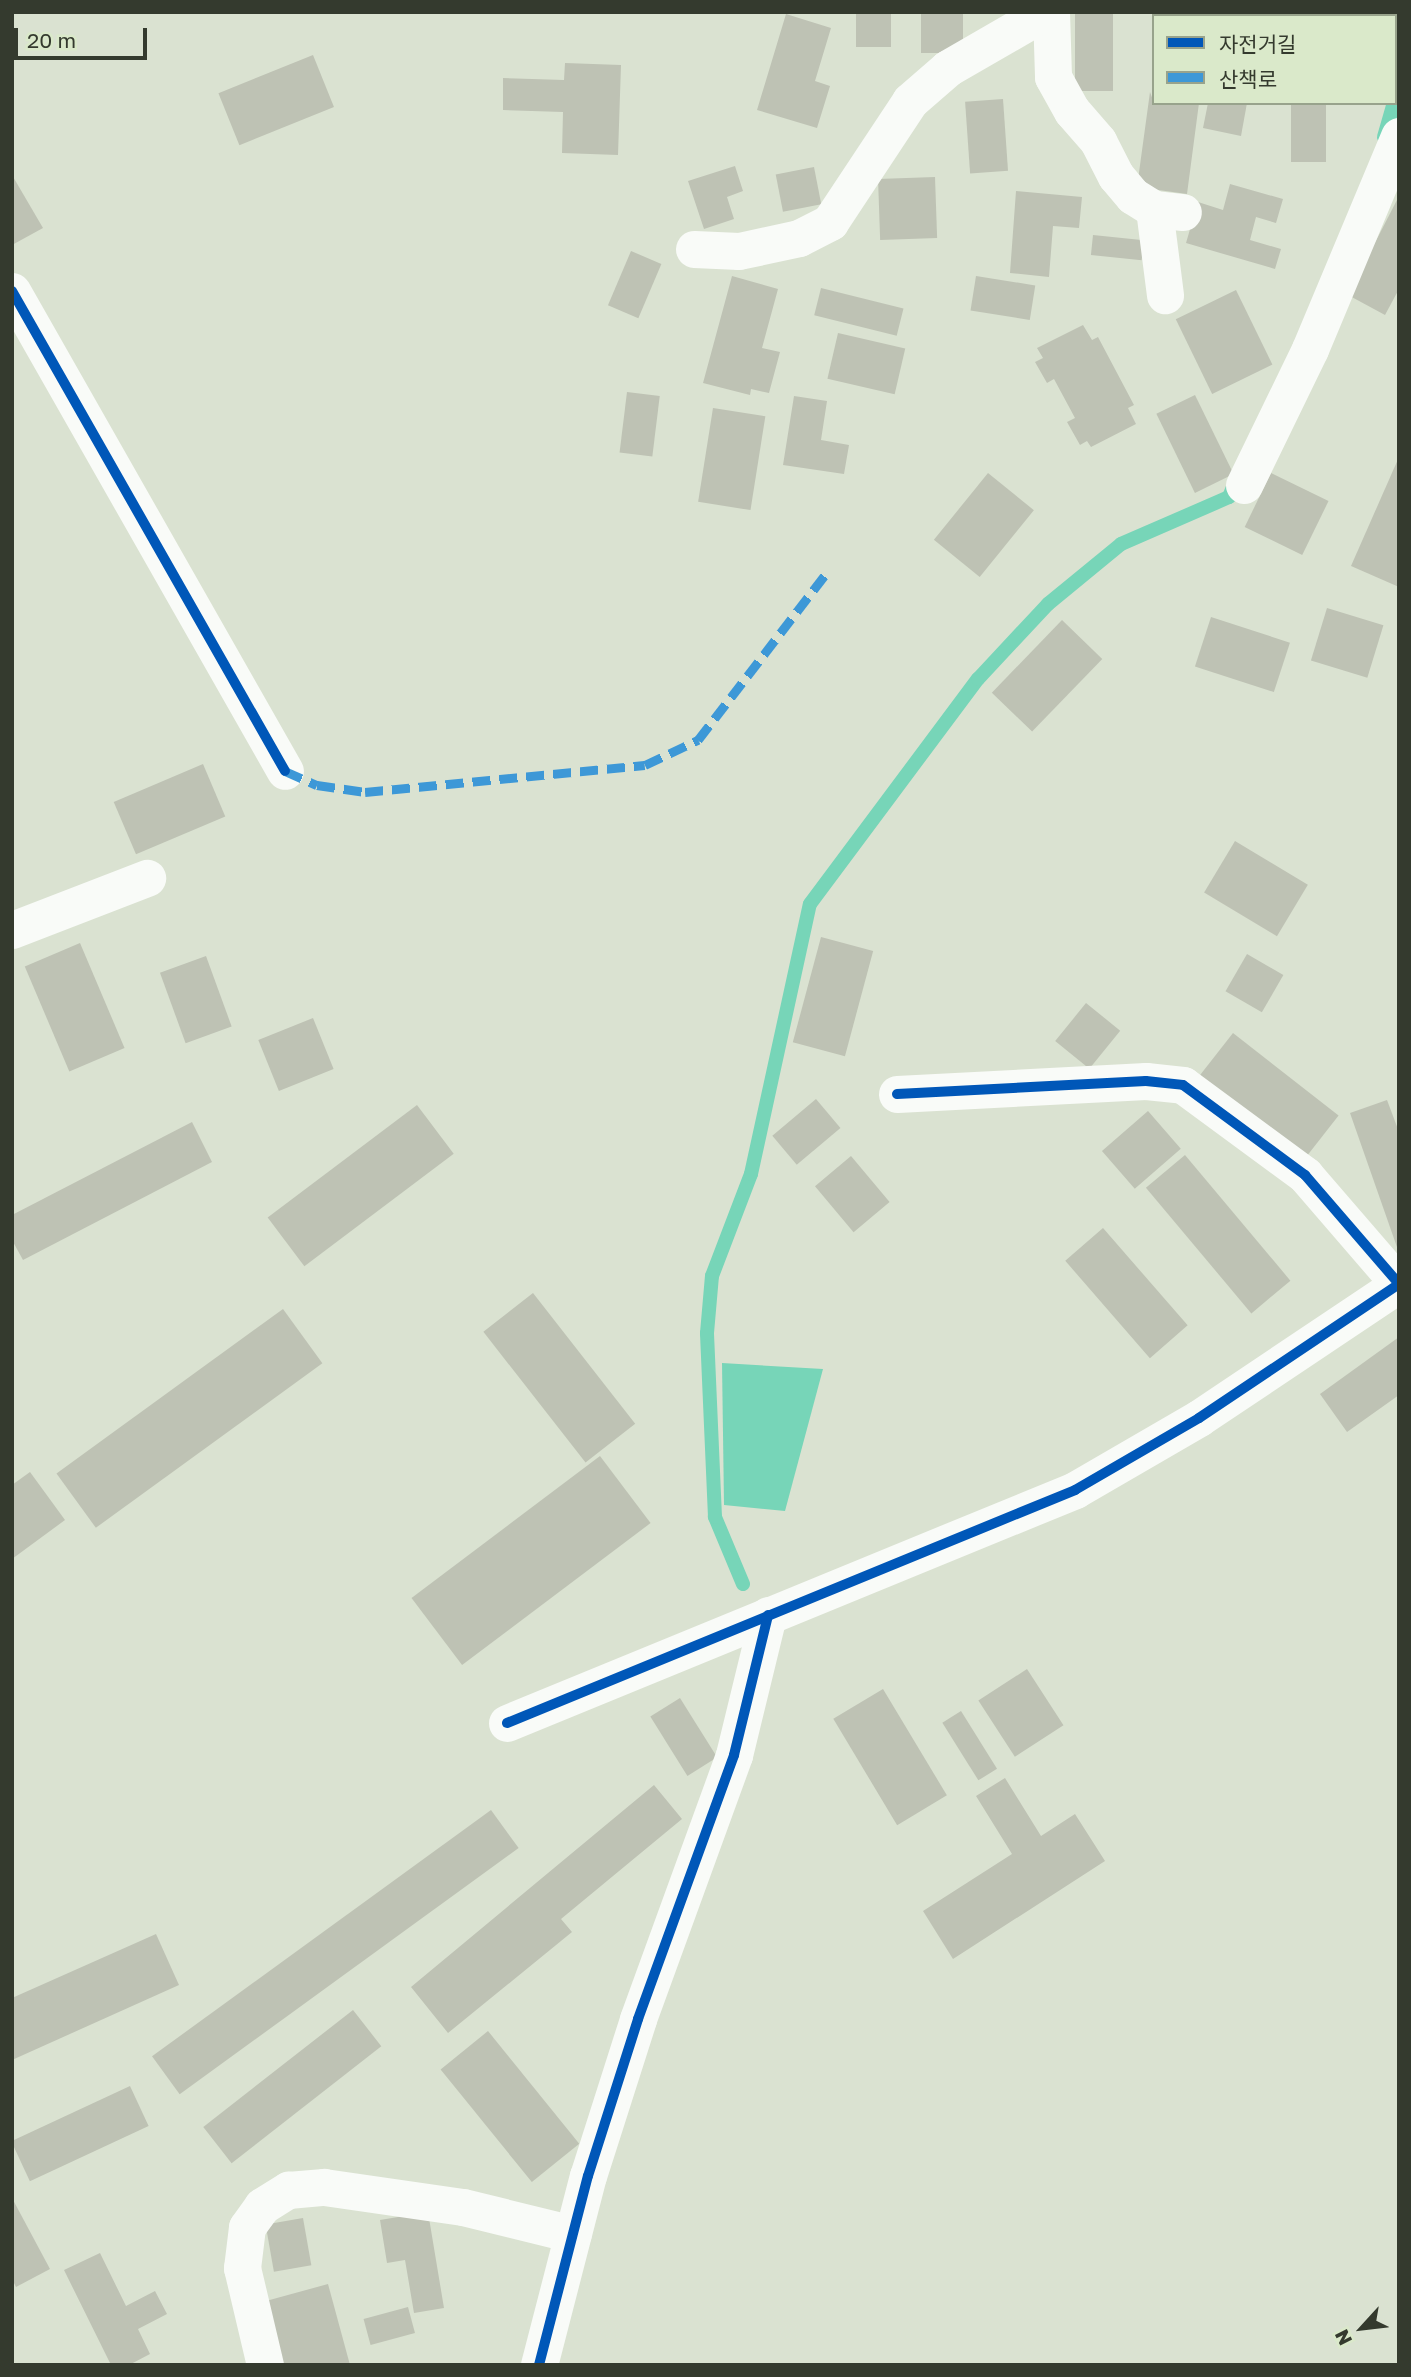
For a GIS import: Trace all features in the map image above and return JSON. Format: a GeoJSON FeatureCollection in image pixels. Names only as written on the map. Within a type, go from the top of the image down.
{"type":"FeatureCollection","features":[{"type":"Feature","properties":{"kind":"street"},"geometry":{"type":"LineString","coordinates":[[694,249],[739,251],[799,238],[830,222],[910,101],[948,68],[1045,12]]}},
{"type":"Feature","properties":{"kind":"street"},"geometry":{"type":"LineString","coordinates":[[1051,12],[1053,77],[1072,111],[1098,141],[1116,176],[1133,196],[1168,210],[1165,295]]}},
{"type":"Feature","properties":{"kind":"street"},"geometry":{"type":"LineString","coordinates":[[1244,485],[1310,349],[1399,136]]}},
{"type":"Feature","properties":{"kind":"street"},"geometry":{"type":"LineString","coordinates":[[12,290],[285,771]]}},
{"type":"Feature","properties":{"kind":"street"},"geometry":{"type":"LineString","coordinates":[[12,930],[147,878]]}},
{"type":"Feature","properties":{"kind":"street"},"geometry":{"type":"LineString","coordinates":[[507,1723],[1076,1490],[1199,1418],[1399,1284],[1305,1175],[1183,1084],[1146,1081],[897,1094]]}},
{"type":"Feature","properties":{"kind":"street"},"geometry":{"type":"LineString","coordinates":[[539,2365],[573,2234],[638,2019],[734,1755],[768,1615]]}},
{"type":"Feature","properties":{"kind":"street"},"geometry":{"type":"LineString","coordinates":[[265,2365],[243,2268],[247,2227],[262,2206],[288,2190],[324,2187],[463,2207],[573,2234]]}},
{"type":"Feature","properties":{"kind":"shaded area"},"geometry":{"type":"Polygon","coordinates":[[[722,1363],[823,1369],[785,1511],[724,1505],[722,1363]]]}},
{"type":"Feature","properties":{"kind":"building"},"geometry":{"type":"Polygon","coordinates":[[[856,12],[891,12],[891,47],[856,47],[856,12]]]}},
{"type":"Feature","properties":{"kind":"building"},"geometry":{"type":"Polygon","coordinates":[[[921,12],[963,12],[963,53],[921,53],[921,12]]]}},
{"type":"Feature","properties":{"kind":"building"},"geometry":{"type":"Polygon","coordinates":[[[1075,12],[1113,12],[1113,91],[1075,91],[1075,12]]]}},
{"type":"Feature","properties":{"kind":"building"},"geometry":{"type":"Polygon","coordinates":[[[1212,12],[1293,12],[1252,14],[1212,12]]]}},
{"type":"Feature","properties":{"kind":"building"},"geometry":{"type":"Polygon","coordinates":[[[1347,12],[1386,12],[1366,14],[1347,12]]]}},
{"type":"Feature","properties":{"kind":"building"},"geometry":{"type":"Polygon","coordinates":[[[786,14],[831,28],[815,81],[830,86],[817,128],[757,110],[786,14]]]}},
{"type":"Feature","properties":{"kind":"building"},"geometry":{"type":"Polygon","coordinates":[[[313,55],[334,107],[239,145],[218,93],[313,55]]]}},
{"type":"Feature","properties":{"kind":"building"},"geometry":{"type":"Polygon","coordinates":[[[565,63],[621,65],[618,155],[562,153],[563,112],[503,110],[503,78],[564,80],[565,63]]]}},
{"type":"Feature","properties":{"kind":"building"},"geometry":{"type":"Polygon","coordinates":[[[1150,92],[1152,105],[1199,105],[1187,194],[1137,187],[1150,92]]]}},
{"type":"Feature","properties":{"kind":"building"},"geometry":{"type":"Polygon","coordinates":[[[1003,99],[1008,171],[970,173],[965,102],[1003,99]]]}},
{"type":"Feature","properties":{"kind":"building"},"geometry":{"type":"Polygon","coordinates":[[[1208,105],[1247,105],[1241,136],[1203,128],[1208,105]]]}},
{"type":"Feature","properties":{"kind":"building"},"geometry":{"type":"Polygon","coordinates":[[[1291,105],[1326,105],[1326,162],[1291,162],[1291,105]]]}},
{"type":"Feature","properties":{"kind":"building"},"geometry":{"type":"Polygon","coordinates":[[[735,166],[743,191],[727,197],[734,219],[704,229],[688,181],[735,166]]]}},
{"type":"Feature","properties":{"kind":"building"},"geometry":{"type":"Polygon","coordinates":[[[814,167],[821,204],[783,212],[776,174],[814,167]]]}},
{"type":"Feature","properties":{"kind":"building"},"geometry":{"type":"Polygon","coordinates":[[[12,175],[43,228],[12,245],[12,175]]]}},
{"type":"Feature","properties":{"kind":"building"},"geometry":{"type":"Polygon","coordinates":[[[935,177],[937,238],[880,240],[878,179],[935,177]]]}},
{"type":"Feature","properties":{"kind":"building"},"geometry":{"type":"Polygon","coordinates":[[[1230,184],[1283,199],[1276,223],[1256,217],[1250,240],[1281,249],[1275,269],[1186,243],[1198,202],[1223,210],[1230,184]]]}},
{"type":"Feature","properties":{"kind":"building"},"geometry":{"type":"Polygon","coordinates":[[[1016,191],[1082,197],[1079,228],[1053,226],[1049,277],[1010,273],[1016,191]]]}},
{"type":"Feature","properties":{"kind":"building"},"geometry":{"type":"Polygon","coordinates":[[[1397,200],[1399,289],[1385,315],[1348,295],[1397,200]]]}},
{"type":"Feature","properties":{"kind":"building"},"geometry":{"type":"Polygon","coordinates":[[[1093,235],[1144,240],[1142,260],[1091,255],[1093,235]]]}},
{"type":"Feature","properties":{"kind":"building"},"geometry":{"type":"Polygon","coordinates":[[[631,251],[661,264],[638,318],[608,305],[631,251]]]}},
{"type":"Feature","properties":{"kind":"building"},"geometry":{"type":"Polygon","coordinates":[[[732,276],[778,289],[762,348],[780,352],[769,393],[751,389],[750,395],[703,383],[732,276]]]}},
{"type":"Feature","properties":{"kind":"building"},"geometry":{"type":"Polygon","coordinates":[[[976,276],[1035,285],[1030,320],[971,311],[976,276]]]}},
{"type":"Feature","properties":{"kind":"building"},"geometry":{"type":"Polygon","coordinates":[[[821,288],[903,309],[897,336],[814,315],[821,288]]]}},
{"type":"Feature","properties":{"kind":"building"},"geometry":{"type":"Polygon","coordinates":[[[1236,290],[1272,365],[1212,394],[1176,319],[1236,290]]]}},
{"type":"Feature","properties":{"kind":"building"},"geometry":{"type":"Polygon","coordinates":[[[1083,325],[1092,340],[1098,337],[1134,405],[1128,408],[1136,424],[1091,447],[1087,441],[1080,445],[1067,422],[1075,418],[1054,379],[1047,383],[1035,362],[1043,358],[1037,348],[1083,325]]]}},
{"type":"Feature","properties":{"kind":"building"},"geometry":{"type":"Polygon","coordinates":[[[838,333],[905,349],[895,394],[827,379],[838,333]]]}},
{"type":"Feature","properties":{"kind":"building"},"geometry":{"type":"Polygon","coordinates":[[[627,392],[660,396],[652,457],[620,453],[627,392]]]}},
{"type":"Feature","properties":{"kind":"building"},"geometry":{"type":"Polygon","coordinates":[[[1195,395],[1234,474],[1195,493],[1156,414],[1195,395]]]}},
{"type":"Feature","properties":{"kind":"building"},"geometry":{"type":"Polygon","coordinates":[[[794,396],[827,401],[821,440],[849,445],[844,474],[783,465],[794,396]]]}},
{"type":"Feature","properties":{"kind":"building"},"geometry":{"type":"Polygon","coordinates":[[[713,408],[765,416],[750,510],[698,502],[713,408]]]}},
{"type":"Feature","properties":{"kind":"building"},"geometry":{"type":"Polygon","coordinates":[[[1399,457],[1399,587],[1351,566],[1399,457]]]}},
{"type":"Feature","properties":{"kind":"building"},"geometry":{"type":"Polygon","coordinates":[[[988,473],[1034,510],[980,577],[934,540],[988,473]]]}},
{"type":"Feature","properties":{"kind":"building"},"geometry":{"type":"Polygon","coordinates":[[[1271,473],[1329,501],[1302,555],[1245,527],[1271,473]]]}},
{"type":"Feature","properties":{"kind":"building"},"geometry":{"type":"Polygon","coordinates":[[[1327,608],[1383,625],[1367,678],[1311,661],[1327,608]]]}},
{"type":"Feature","properties":{"kind":"building"},"geometry":{"type":"Polygon","coordinates":[[[1211,617],[1290,643],[1274,692],[1195,666],[1211,617]]]}},
{"type":"Feature","properties":{"kind":"building"},"geometry":{"type":"Polygon","coordinates":[[[1062,620],[1102,659],[1032,732],[992,693],[1062,620]]]}},
{"type":"Feature","properties":{"kind":"building"},"geometry":{"type":"Polygon","coordinates":[[[203,764],[225,816],[136,854],[114,802],[203,764]]]}},
{"type":"Feature","properties":{"kind":"building"},"geometry":{"type":"Polygon","coordinates":[[[1235,841],[1308,885],[1277,936],[1204,892],[1235,841]]]}},
{"type":"Feature","properties":{"kind":"building"},"geometry":{"type":"Polygon","coordinates":[[[821,937],[873,951],[845,1056],[793,1042],[821,937]]]}},
{"type":"Feature","properties":{"kind":"building"},"geometry":{"type":"Polygon","coordinates":[[[80,943],[125,1048],[69,1071],[25,966],[80,943]]]}},
{"type":"Feature","properties":{"kind":"building"},"geometry":{"type":"Polygon","coordinates":[[[1247,954],[1283,975],[1262,1012],[1226,991],[1247,954]]]}},
{"type":"Feature","properties":{"kind":"building"},"geometry":{"type":"Polygon","coordinates":[[[206,956],[232,1026],[186,1043],[160,973],[206,956]]]}},
{"type":"Feature","properties":{"kind":"building"},"geometry":{"type":"Polygon","coordinates":[[[1086,1003],[1120,1031],[1089,1069],[1055,1041],[1086,1003]]]}},
{"type":"Feature","properties":{"kind":"building"},"geometry":{"type":"Polygon","coordinates":[[[313,1018],[334,1069],[279,1091],[258,1040],[313,1018]]]}},
{"type":"Feature","properties":{"kind":"building"},"geometry":{"type":"Polygon","coordinates":[[[1233,1033],[1339,1115],[1305,1159],[1199,1076],[1233,1033]]]}},
{"type":"Feature","properties":{"kind":"building"},"geometry":{"type":"Polygon","coordinates":[[[816,1099],[840,1128],[797,1165],[772,1136],[816,1099]]]}},
{"type":"Feature","properties":{"kind":"building"},"geometry":{"type":"Polygon","coordinates":[[[1387,1100],[1399,1132],[1398,1250],[1350,1113],[1387,1100]]]}},
{"type":"Feature","properties":{"kind":"building"},"geometry":{"type":"Polygon","coordinates":[[[417,1105],[454,1154],[304,1266],[268,1218],[417,1105]]]}},
{"type":"Feature","properties":{"kind":"building"},"geometry":{"type":"Polygon","coordinates":[[[1148,1111],[1181,1149],[1135,1189],[1102,1151],[1148,1111]]]}},
{"type":"Feature","properties":{"kind":"building"},"geometry":{"type":"Polygon","coordinates":[[[192,1122],[212,1162],[23,1260],[12,1240],[12,1215],[192,1122]]]}},
{"type":"Feature","properties":{"kind":"building"},"geometry":{"type":"Polygon","coordinates":[[[1185,1155],[1290,1281],[1251,1313],[1146,1188],[1185,1155]]]}},
{"type":"Feature","properties":{"kind":"building"},"geometry":{"type":"Polygon","coordinates":[[[851,1156],[890,1202],[854,1232],[815,1186],[851,1156]]]}},
{"type":"Feature","properties":{"kind":"building"},"geometry":{"type":"Polygon","coordinates":[[[1103,1228],[1188,1325],[1150,1358],[1065,1261],[1103,1228]]]}},
{"type":"Feature","properties":{"kind":"building"},"geometry":{"type":"Polygon","coordinates":[[[533,1293],[635,1424],[586,1463],[483,1332],[533,1293]]]}},
{"type":"Feature","properties":{"kind":"building"},"geometry":{"type":"Polygon","coordinates":[[[283,1309],[322,1363],[96,1528],[56,1474],[283,1309]]]}},
{"type":"Feature","properties":{"kind":"building"},"geometry":{"type":"Polygon","coordinates":[[[1399,1337],[1399,1395],[1347,1432],[1320,1394],[1399,1337]]]}},
{"type":"Feature","properties":{"kind":"building"},"geometry":{"type":"Polygon","coordinates":[[[600,1456],[651,1523],[462,1665],[412,1598],[600,1456]]]}},
{"type":"Feature","properties":{"kind":"building"},"geometry":{"type":"Polygon","coordinates":[[[30,1472],[65,1520],[12,1559],[12,1485],[30,1472]]]}},
{"type":"Feature","properties":{"kind":"building"},"geometry":{"type":"Polygon","coordinates":[[[1027,1669],[1063,1725],[1015,1757],[978,1701],[1027,1669]]]}},
{"type":"Feature","properties":{"kind":"building"},"geometry":{"type":"Polygon","coordinates":[[[883,1689],[947,1795],[897,1825],[833,1719],[883,1689]]]}},
{"type":"Feature","properties":{"kind":"building"},"geometry":{"type":"Polygon","coordinates":[[[680,1698],[717,1757],[687,1776],[650,1717],[680,1698]]]}},
{"type":"Feature","properties":{"kind":"building"},"geometry":{"type":"Polygon","coordinates":[[[961,1711],[997,1769],[978,1780],[942,1723],[961,1711]]]}},
{"type":"Feature","properties":{"kind":"building"},"geometry":{"type":"Polygon","coordinates":[[[1005,1778],[1041,1836],[1075,1814],[1105,1861],[953,1959],[923,1911],[1012,1854],[976,1796],[1005,1778]]]}},
{"type":"Feature","properties":{"kind":"building"},"geometry":{"type":"Polygon","coordinates":[[[654,1785],[682,1819],[561,1919],[572,1932],[448,2033],[411,1987],[654,1785]]]}},
{"type":"Feature","properties":{"kind":"building"},"geometry":{"type":"Polygon","coordinates":[[[491,1810],[519,1848],[180,2094],[152,2056],[491,1810]]]}},
{"type":"Feature","properties":{"kind":"building"},"geometry":{"type":"Polygon","coordinates":[[[156,1934],[179,1985],[12,2060],[12,1998],[156,1934]]]}},
{"type":"Feature","properties":{"kind":"building"},"geometry":{"type":"Polygon","coordinates":[[[353,2010],[381,2046],[232,2163],[203,2127],[353,2010]]]}},
{"type":"Feature","properties":{"kind":"building"},"geometry":{"type":"Polygon","coordinates":[[[488,2031],[579,2144],[532,2182],[441,2069],[488,2031]]]}},
{"type":"Feature","properties":{"kind":"building"},"geometry":{"type":"Polygon","coordinates":[[[130,2086],[149,2126],[30,2181],[12,2141],[130,2086]]]}},
{"type":"Feature","properties":{"kind":"building"},"geometry":{"type":"Polygon","coordinates":[[[12,2198],[50,2269],[16,2287],[12,2279],[12,2198]]]}},
{"type":"Feature","properties":{"kind":"building"},"geometry":{"type":"Polygon","coordinates":[[[428,2212],[444,2308],[414,2313],[405,2260],[387,2263],[380,2220],[428,2212]]]}},
{"type":"Feature","properties":{"kind":"building"},"geometry":{"type":"Polygon","coordinates":[[[303,2218],[311,2265],[274,2272],[266,2225],[303,2218]]]}},
{"type":"Feature","properties":{"kind":"building"},"geometry":{"type":"Polygon","coordinates":[[[100,2253],[126,2306],[155,2291],[167,2314],[138,2329],[150,2354],[129,2365],[111,2365],[64,2270],[100,2253]]]}},
{"type":"Feature","properties":{"kind":"building"},"geometry":{"type":"Polygon","coordinates":[[[328,2284],[350,2365],[283,2365],[266,2301],[328,2284]]]}},
{"type":"Feature","properties":{"kind":"building"},"geometry":{"type":"Polygon","coordinates":[[[408,2307],[415,2333],[371,2345],[364,2319],[408,2307]]]}},
{"type":"Feature","properties":{"kind":"waterway"},"geometry":{"type":"LineString","coordinates":[[1397,92],[1399,86]]}},
{"type":"Feature","properties":{"kind":"waterway"},"geometry":{"type":"LineString","coordinates":[[1384,137],[1393,105]]}},
{"type":"Feature","properties":{"kind":"waterway"},"geometry":{"type":"LineString","coordinates":[[743,1584],[715,1517],[707,1333],[712,1276],[751,1174],[810,904],[978,679],[1048,604],[1121,544],[1229,497],[1236,480]]}},
{"type":"Feature","properties":{"kind":"marked path"},"geometry":{"type":"LineString","coordinates":[[285,771],[317,785],[365,792],[645,765],[698,740],[826,574]]}},
{"type":"Feature","properties":{"kind":"cycle path"},"geometry":{"type":"LineString","coordinates":[[12,291],[285,771]]}},
{"type":"Feature","properties":{"kind":"cycle path"},"geometry":{"type":"LineString","coordinates":[[897,1094],[1146,1081],[1183,1085],[1305,1175],[1399,1284]]}},
{"type":"Feature","properties":{"kind":"cycle path"},"geometry":{"type":"LineString","coordinates":[[507,1723],[1075,1490],[1199,1418],[1399,1284]]}},
{"type":"Feature","properties":{"kind":"cycle path"},"geometry":{"type":"LineString","coordinates":[[539,2365],[588,2176],[638,2019],[734,1755],[768,1615]]}}]}
